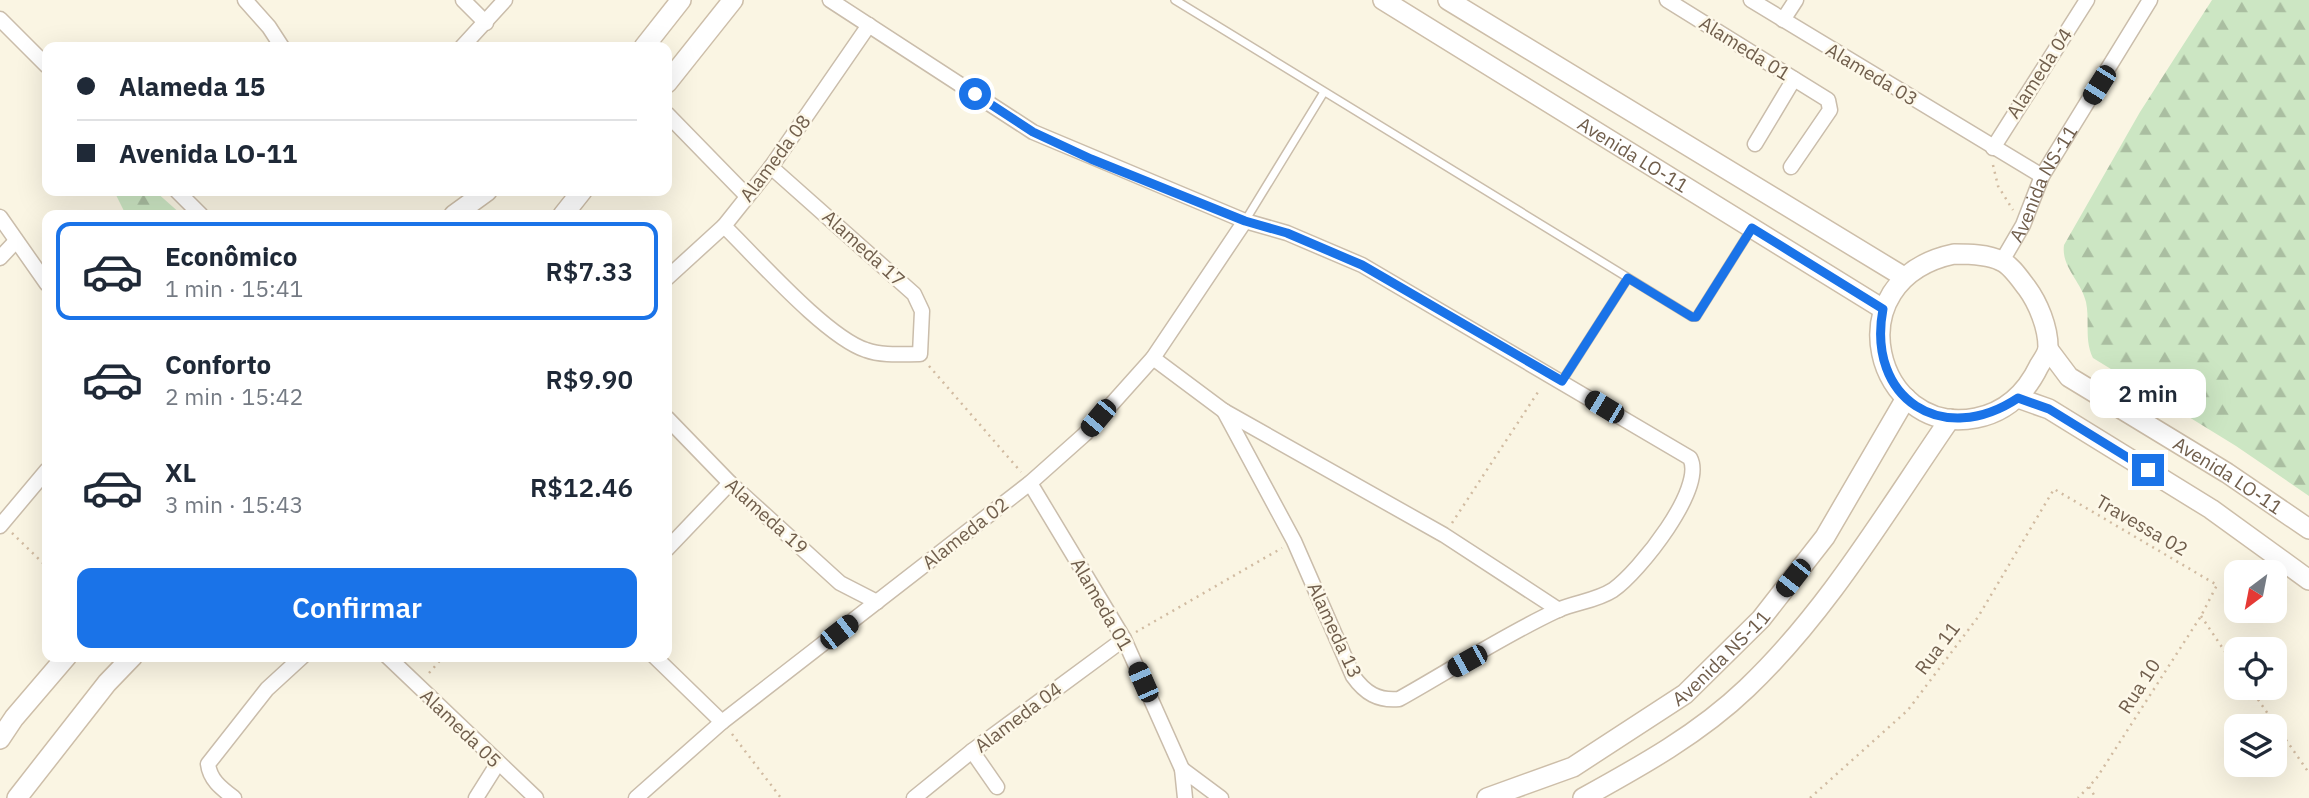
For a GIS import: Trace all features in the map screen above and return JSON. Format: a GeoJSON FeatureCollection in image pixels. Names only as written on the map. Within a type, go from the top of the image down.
{"type":"FeatureCollection","features":[{"type":"Feature","properties":{"kind":"street"},"geometry":{"type":"LineString","coordinates":[[245,0],[279,42]]}},
{"type":"Feature","properties":{"kind":"street"},"geometry":{"type":"LineString","coordinates":[[463,0],[486,23]]}},
{"type":"Feature","properties":{"kind":"street"},"geometry":{"type":"LineString","coordinates":[[468,42],[505,0]]}},
{"type":"Feature","properties":{"kind":"street"},"geometry":{"type":"LineString","coordinates":[[648,42],[681,0]]}},
{"type":"Feature","properties":{"kind":"street"},"geometry":{"type":"LineString","coordinates":[[672,77],[733,0]]}},
{"type":"Feature","properties":{"kind":"street"},"geometry":{"type":"LineString","coordinates":[[830,0],[1033,132],[1245,221],[1287,233],[1362,265],[1556,378]]}},
{"type":"Feature","properties":{"kind":"street","name":"Avenida LO-11"},"geometry":{"type":"LineString","coordinates":[[1383,0],[1883,309]]}},
{"type":"Feature","properties":{"kind":"street","name":"Avenida LO-11"},"geometry":{"type":"LineString","coordinates":[[1448,0],[1904,277]]}},
{"type":"Feature","properties":{"kind":"street","name":"Alameda 01"},"geometry":{"type":"LineString","coordinates":[[1667,0],[1828,100],[1830,110],[1791,167]]}},
{"type":"Feature","properties":{"kind":"street","name":"Alameda 03"},"geometry":{"type":"LineString","coordinates":[[1751,0],[2042,176]]}},
{"type":"Feature","properties":{"kind":"street"},"geometry":{"type":"LineString","coordinates":[[1783,20],[1796,0]]}},
{"type":"Feature","properties":{"kind":"street","name":"Alameda 04"},"geometry":{"type":"LineString","coordinates":[[1993,148],[2087,0]]}},
{"type":"Feature","properties":{"kind":"street","name":"Avenida NS-11"},"geometry":{"type":"LineString","coordinates":[[2002,261],[2023,225],[2042,176],[2150,0]]}},
{"type":"Feature","properties":{"kind":"street"},"geometry":{"type":"LineString","coordinates":[[0,19],[42,61]]}},
{"type":"Feature","properties":{"kind":"street","name":"Alameda 08"},"geometry":{"type":"LineString","coordinates":[[672,273],[724,226],[771,166],[869,25]]}},
{"type":"Feature","properties":{"kind":"street"},"geometry":{"type":"LineString","coordinates":[[1755,144],[1794,79]]}},
{"type":"Feature","properties":{"kind":"street"},"geometry":{"type":"LineString","coordinates":[[672,119],[747,195]]}},
{"type":"Feature","properties":{"kind":"street","name":"Alameda 17"},"geometry":{"type":"LineString","coordinates":[[771,166],[914,294],[922,311],[919,354]]}},
{"type":"Feature","properties":{"kind":"street"},"geometry":{"type":"LineString","coordinates":[[185,196],[197,210]]}},
{"type":"Feature","properties":{"kind":"street"},"geometry":{"type":"LineString","coordinates":[[461,210],[480,196]]}},
{"type":"Feature","properties":{"kind":"street"},"geometry":{"type":"LineString","coordinates":[[567,210],[578,196]]}},
{"type":"Feature","properties":{"kind":"street"},"geometry":{"type":"LineString","coordinates":[[0,217],[42,277]]}},
{"type":"Feature","properties":{"kind":"street","name":"Alameda 02"},"geometry":{"type":"LineString","coordinates":[[636,798],[722,722],[1030,483],[1085,433],[1153,358],[1245,221]]}},
{"type":"Feature","properties":{"kind":"street"},"geometry":{"type":"LineString","coordinates":[[724,226],[822,322],[851,343],[870,352],[919,354]]}},
{"type":"Feature","properties":{"kind":"street"},"geometry":{"type":"LineString","coordinates":[[0,258],[15,242]]}},
{"type":"Feature","properties":{"kind":"street"},"geometry":{"type":"LineString","coordinates":[[1954,254],[2002,261],[2037,302],[2048,349],[2031,382],[2018,398],[1986,415],[1950,419],[1926,412],[1906,398],[1890,379],[1881,357],[1878,333],[1883,309],[1904,277],[1919,265],[1954,254]]}},
{"type":"Feature","properties":{"kind":"street","name":"Avenida LO-11"},"geometry":{"type":"LineString","coordinates":[[2048,349],[2069,376],[2227,473],[2309,529]]}},
{"type":"Feature","properties":{"kind":"street","name":"Alameda 13"},"geometry":{"type":"LineString","coordinates":[[1153,358],[1224,411],[1444,535],[1559,610]]}},
{"type":"Feature","properties":{"kind":"street","name":"Alameda 13"},"geometry":{"type":"LineString","coordinates":[[1224,411],[1294,541],[1353,676],[1367,692],[1378,698],[1399,699],[1559,610],[1603,596],[1629,577],[1685,502],[1695,476],[1690,458],[1556,378]]}},
{"type":"Feature","properties":{"kind":"street","name":"Avenida NS-11"},"geometry":{"type":"LineString","coordinates":[[1487,798],[1573,767],[1685,694],[1761,619],[1825,537],[1906,398]]}},
{"type":"Feature","properties":{"kind":"street","name":"Avenida LO-11"},"geometry":{"type":"LineString","coordinates":[[2018,398],[2049,409],[2211,509],[2309,580]]}},
{"type":"Feature","properties":{"kind":"street","name":"Avenida NS-11"},"geometry":{"type":"LineString","coordinates":[[1583,798],[1667,751],[1747,688],[1818,608],[1950,419]]}},
{"type":"Feature","properties":{"kind":"street","name":"Alameda 19"},"geometry":{"type":"LineString","coordinates":[[672,423],[730,483],[839,583],[877,602]]}},
{"type":"Feature","properties":{"kind":"street"},"geometry":{"type":"LineString","coordinates":[[1,525],[42,476]]}},
{"type":"Feature","properties":{"kind":"street"},"geometry":{"type":"LineString","coordinates":[[672,544],[730,483]]}},
{"type":"Feature","properties":{"kind":"street","name":"Alameda 01"},"geometry":{"type":"LineString","coordinates":[[1030,483],[1124,639],[1182,769]]}},
{"type":"Feature","properties":{"kind":"street","name":"Alameda 04"},"geometry":{"type":"LineString","coordinates":[[914,798],[972,751],[1124,639]]}},
{"type":"Feature","properties":{"kind":"street"},"geometry":{"type":"LineString","coordinates":[[0,739],[14,718],[62,662]]}},
{"type":"Feature","properties":{"kind":"street"},"geometry":{"type":"LineString","coordinates":[[22,796],[107,684],[127,662]]}},
{"type":"Feature","properties":{"kind":"street"},"geometry":{"type":"LineString","coordinates":[[233,798],[216,784],[209,774],[208,764],[267,689],[296,662]]}},
{"type":"Feature","properties":{"kind":"street","name":"Alameda 05"},"geometry":{"type":"LineString","coordinates":[[393,662],[536,798]]}},
{"type":"Feature","properties":{"kind":"street"},"geometry":{"type":"LineString","coordinates":[[660,662],[722,722]]}},
{"type":"Feature","properties":{"kind":"street"},"geometry":{"type":"LineString","coordinates":[[972,751],[997,787]]}},
{"type":"Feature","properties":{"kind":"street"},"geometry":{"type":"LineString","coordinates":[[476,798],[498,763]]}},
{"type":"Feature","properties":{"kind":"street"},"geometry":{"type":"LineString","coordinates":[[1182,769],[1185,798]]}},
{"type":"Feature","properties":{"kind":"street"},"geometry":{"type":"LineString","coordinates":[[1182,769],[1222,798]]}},
{"type":"Feature","properties":{"kind":"lane"},"geometry":{"type":"LineString","coordinates":[[1175,0],[1692,317],[1696,317],[1752,228]]}},
{"type":"Feature","properties":{"kind":"lane"},"geometry":{"type":"LineString","coordinates":[[1245,221],[1324,92]]}},
{"type":"Feature","properties":{"kind":"lane"},"geometry":{"type":"LineString","coordinates":[[1556,378],[1628,278]]}},
{"type":"Feature","properties":{"kind":"path"},"geometry":{"type":"LineString","coordinates":[[1993,148],[1992,163],[1998,187],[2023,225]]}},
{"type":"Feature","properties":{"kind":"path"},"geometry":{"type":"LineString","coordinates":[[919,354],[1030,483]]}},
{"type":"Feature","properties":{"kind":"path"},"geometry":{"type":"LineString","coordinates":[[1444,535],[1556,378]]}},
{"type":"Feature","properties":{"kind":"path","name":"Travessa 02"},"geometry":{"type":"LineString","coordinates":[[2054,489],[2217,585]]}},
{"type":"Feature","properties":{"kind":"path","name":"Rua 11"},"geometry":{"type":"LineString","coordinates":[[1810,798],[1908,710],[1978,617],[2054,489]]}},
{"type":"Feature","properties":{"kind":"path"},"geometry":{"type":"LineString","coordinates":[[1,525],[42,562]]}},
{"type":"Feature","properties":{"kind":"path"},"geometry":{"type":"LineString","coordinates":[[1124,639],[1294,541]]}},
{"type":"Feature","properties":{"kind":"path","name":"Rua 10"},"geometry":{"type":"LineString","coordinates":[[2078,798],[2089,787],[2201,616],[2217,585]]}},
{"type":"Feature","properties":{"kind":"path"},"geometry":{"type":"LineString","coordinates":[[2201,616],[2224,650]]}},
{"type":"Feature","properties":{"kind":"path"},"geometry":{"type":"LineString","coordinates":[[416,685],[438,662]]}},
{"type":"Feature","properties":{"kind":"path"},"geometry":{"type":"LineString","coordinates":[[2258,700],[2309,773]]}},
{"type":"Feature","properties":{"kind":"path"},"geometry":{"type":"LineString","coordinates":[[722,722],[781,798]]}},
{"type":"Feature","properties":{"kind":"path"},"geometry":{"type":"LineString","coordinates":[[2089,787],[2096,798]]}},
{"type":"Feature","properties":{"kind":"green space"},"geometry":{"type":"Polygon","coordinates":[[[2212,0],[2309,0],[2309,496],[2236,446],[2093,358],[2089,344],[2086,302],[2065,260],[2064,245],[2140,112],[2212,0]]]}},
{"type":"Feature","properties":{"kind":"green space"},"geometry":{"type":"Polygon","coordinates":[[[116,196],[161,196],[176,210],[124,210],[116,196]]]}},
{"type":"Feature","properties":{"kind":"route"},"geometry":{"type":"LineString","coordinates":[[975,94],[1033,132],[1091,159],[1245,221],[1287,233],[1362,265],[1562,381],[1628,278],[1696,317],[1752,228],[1883,309],[1878,333],[1881,357],[1890,379],[1906,398],[1926,412],[1950,419],[1975,419],[1998,411],[2018,398],[2049,409],[2148,470]]}}]}
